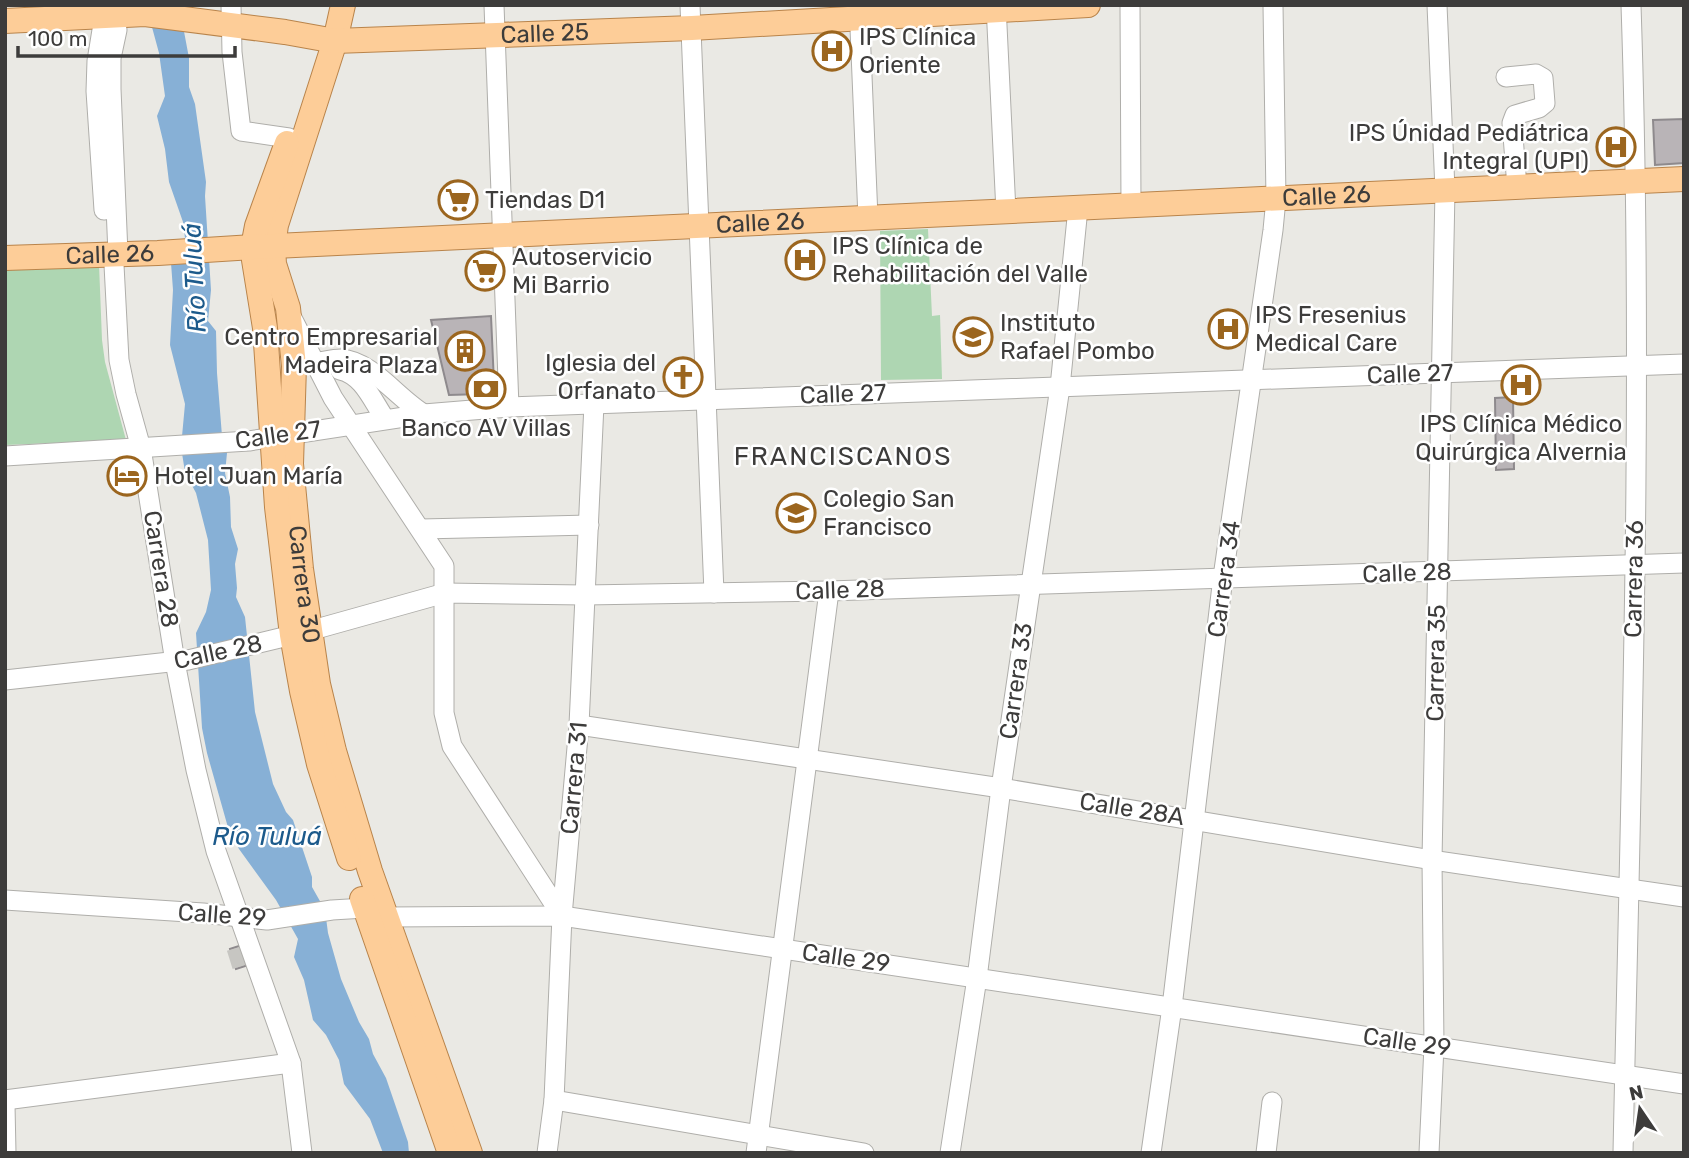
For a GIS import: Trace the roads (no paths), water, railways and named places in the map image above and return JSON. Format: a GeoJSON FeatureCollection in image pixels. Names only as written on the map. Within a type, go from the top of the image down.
{"type":"FeatureCollection","features":[{"type":"Feature","properties":{"kind":"main road","name":"Carrera 30"},"geometry":{"type":"LineString","coordinates":[[252,248],[276,225],[328,40],[329,5]]}},
{"type":"Feature","properties":{"kind":"main road","name":"Carrera 30"},"geometry":{"type":"LineString","coordinates":[[343,5],[263,206],[252,248],[265,328],[271,438],[290,464],[300,633],[318,684],[376,912],[450,1153]]}},
{"type":"Feature","properties":{"kind":"main road","name":"Calle 25"},"geometry":{"type":"LineString","coordinates":[[5,20],[48,12],[117,11],[226,19],[328,40],[496,36],[691,17],[1088,5]]}},
{"type":"Feature","properties":{"kind":"main road","name":"Calle 26"},"geometry":{"type":"LineString","coordinates":[[5,258],[113,258],[252,248],[1684,179]]}},
{"type":"Feature","properties":{"kind":"main road","name":"Carrera 30"},"geometry":{"type":"LineString","coordinates":[[252,248],[276,274],[288,308],[294,366],[271,438]]}},
{"type":"Feature","properties":{"kind":"main road","name":"Carrera 30"},"geometry":{"type":"LineString","coordinates":[[376,912],[470,1153]]}},
{"type":"Feature","properties":{"kind":"street"},"geometry":{"type":"LineString","coordinates":[[494,5],[509,407]]}},
{"type":"Feature","properties":{"kind":"street"},"geometry":{"type":"LineString","coordinates":[[1129,5],[1131,206]]}},
{"type":"Feature","properties":{"kind":"street","name":"Carrera 34"},"geometry":{"type":"LineString","coordinates":[[1151,1153],[1172,1007],[1223,577],[1276,199],[1273,5]]}},
{"type":"Feature","properties":{"kind":"street","name":"Carrera 35"},"geometry":{"type":"LineString","coordinates":[[1429,1153],[1434,1046],[1432,860],[1445,190],[1437,5]]}},
{"type":"Feature","properties":{"kind":"street","name":"Carrera 36"},"geometry":{"type":"LineString","coordinates":[[1623,1153],[1635,565],[1637,181],[1631,5]]}},
{"type":"Feature","properties":{"kind":"street"},"geometry":{"type":"LineString","coordinates":[[996,8],[1006,212]]}},
{"type":"Feature","properties":{"kind":"street","name":"Carrera 28"},"geometry":{"type":"LineString","coordinates":[[117,11],[102,30],[96,91],[113,258],[119,360],[141,448],[182,661],[210,831],[291,1063],[302,1153]]}},
{"type":"Feature","properties":{"kind":"street"},"geometry":{"type":"LineString","coordinates":[[859,12],[868,218]]}},
{"type":"Feature","properties":{"kind":"street"},"geometry":{"type":"LineString","coordinates":[[691,17],[714,593]]}},
{"type":"Feature","properties":{"kind":"street"},"geometry":{"type":"LineString","coordinates":[[226,19],[241,131],[289,138]]}},
{"type":"Feature","properties":{"kind":"street"},"geometry":{"type":"LineString","coordinates":[[1506,77],[1536,74],[1543,78],[1545,103],[1539,108],[1515,115],[1512,123],[1517,187]]}},
{"type":"Feature","properties":{"kind":"street","name":"Carrera 33"},"geometry":{"type":"LineString","coordinates":[[950,1153],[1060,387],[1078,208]]}},
{"type":"Feature","properties":{"kind":"street"},"geometry":{"type":"LineString","coordinates":[[288,308],[316,367],[444,566],[444,713],[452,746],[562,916]]}},
{"type":"Feature","properties":{"kind":"street"},"geometry":{"type":"LineString","coordinates":[[316,367],[339,359],[352,361],[388,384],[407,404],[424,414]]}},
{"type":"Feature","properties":{"kind":"street","name":"Calle 27"},"geometry":{"type":"LineString","coordinates":[[5,456],[271,438],[385,419],[509,407],[1684,364]]}},
{"type":"Feature","properties":{"kind":"street"},"geometry":{"type":"LineString","coordinates":[[316,367],[354,373],[385,419]]}},
{"type":"Feature","properties":{"kind":"street","name":"Carrera 31"},"geometry":{"type":"LineString","coordinates":[[547,1153],[554,1100],[562,916],[579,725],[594,404]]}},
{"type":"Feature","properties":{"kind":"street"},"geometry":{"type":"LineString","coordinates":[[421,529],[589,525]]}},
{"type":"Feature","properties":{"kind":"street","name":"Calle 28"},"geometry":{"type":"LineString","coordinates":[[5,680],[182,661],[264,643],[445,593],[585,595],[830,591],[1684,563]]}},
{"type":"Feature","properties":{"kind":"street"},"geometry":{"type":"LineString","coordinates":[[757,1143],[830,591]]}},
{"type":"Feature","properties":{"kind":"street","name":"Calle 28A"},"geometry":{"type":"LineString","coordinates":[[579,725],[809,758],[1194,818],[1432,860],[1684,897]]}},
{"type":"Feature","properties":{"kind":"street","name":"Calle 29"},"geometry":{"type":"LineString","coordinates":[[5,900],[241,922],[332,910],[562,916],[1684,1084]]}},
{"type":"Feature","properties":{"kind":"street"},"geometry":{"type":"LineString","coordinates":[[236,948],[241,922]]}},
{"type":"Feature","properties":{"kind":"street"},"geometry":{"type":"LineString","coordinates":[[242,967],[262,982]]}},
{"type":"Feature","properties":{"kind":"street"},"geometry":{"type":"LineString","coordinates":[[6,1153],[5,1102],[291,1063]]}},
{"type":"Feature","properties":{"kind":"street"},"geometry":{"type":"LineString","coordinates":[[554,1100],[757,1143],[864,1153]]}},
{"type":"Feature","properties":{"kind":"street"},"geometry":{"type":"LineString","coordinates":[[1266,1153],[1272,1102]]}},
{"type":"Feature","properties":{"kind":"water","name":"Río Tuluá"},"geometry":{"type":"Polygon","coordinates":[[[146,5],[179,5],[189,58],[189,87],[195,104],[206,182],[211,290],[208,321],[216,331],[222,436],[228,443],[225,473],[230,497],[231,527],[238,549],[235,564],[236,597],[245,617],[255,712],[273,784],[286,812],[293,820],[312,877],[312,887],[325,910],[328,933],[341,979],[386,1078],[408,1142],[409,1153],[383,1153],[370,1119],[344,1084],[339,1060],[326,1035],[313,1020],[304,980],[294,957],[298,939],[276,900],[229,831],[207,753],[202,728],[196,633],[206,612],[211,590],[208,540],[196,493],[185,472],[181,447],[185,404],[170,345],[173,290],[171,263],[185,238],[183,222],[169,182],[157,116],[165,96],[159,53],[146,5]]]}},
{"type":"Feature","properties":{"kind":"tunnel"},"geometry":{"type":"LineString","coordinates":[[236,948],[242,967]]}},
{"type":"Feature","properties":{"kind":"place","name":"IPS Clínica Oriente"},"geometry":{"type":"Point","coordinates":[832,51]}},
{"type":"Feature","properties":{"kind":"place","name":"IPS Únidad Pediátrica Integral (UPI)"},"geometry":{"type":"Point","coordinates":[1616,147]}},
{"type":"Feature","properties":{"kind":"place","name":"Tiendas D1"},"geometry":{"type":"Point","coordinates":[458,200]}},
{"type":"Feature","properties":{"kind":"place","name":"IPS Clínica de Rehabilitación del Valle"},"geometry":{"type":"Point","coordinates":[805,260]}},
{"type":"Feature","properties":{"kind":"place","name":"Autoservicio Mi Barrio"},"geometry":{"type":"Point","coordinates":[485,271]}},
{"type":"Feature","properties":{"kind":"place","name":"IPS Fresenius Medical Care"},"geometry":{"type":"Point","coordinates":[1228,329]}},
{"type":"Feature","properties":{"kind":"place","name":"Instituto Rafael Pombo"},"geometry":{"type":"Point","coordinates":[973,337]}},
{"type":"Feature","properties":{"kind":"place","name":"Centro Empresarial Madeira Plaza"},"geometry":{"type":"Point","coordinates":[465,351]}},
{"type":"Feature","properties":{"kind":"place","name":"Iglesia del Orfanato"},"geometry":{"type":"Point","coordinates":[683,377]}},
{"type":"Feature","properties":{"kind":"place","name":"IPS Clínica Médico Quirúrgica Alvernia"},"geometry":{"type":"Point","coordinates":[1521,385]}},
{"type":"Feature","properties":{"kind":"place","name":"Banco AV Villas"},"geometry":{"type":"Point","coordinates":[486,389]}},
{"type":"Feature","properties":{"kind":"place","name":"Hotel Juan María"},"geometry":{"type":"Point","coordinates":[127,476]}},
{"type":"Feature","properties":{"kind":"place","name":"Colegio San Francisco"},"geometry":{"type":"Point","coordinates":[796,513]}},
{"type":"Feature","properties":{"kind":"district","name":"FRANCISCANOS"},"geometry":{"type":"Point","coordinates":[843,456]}}]}
